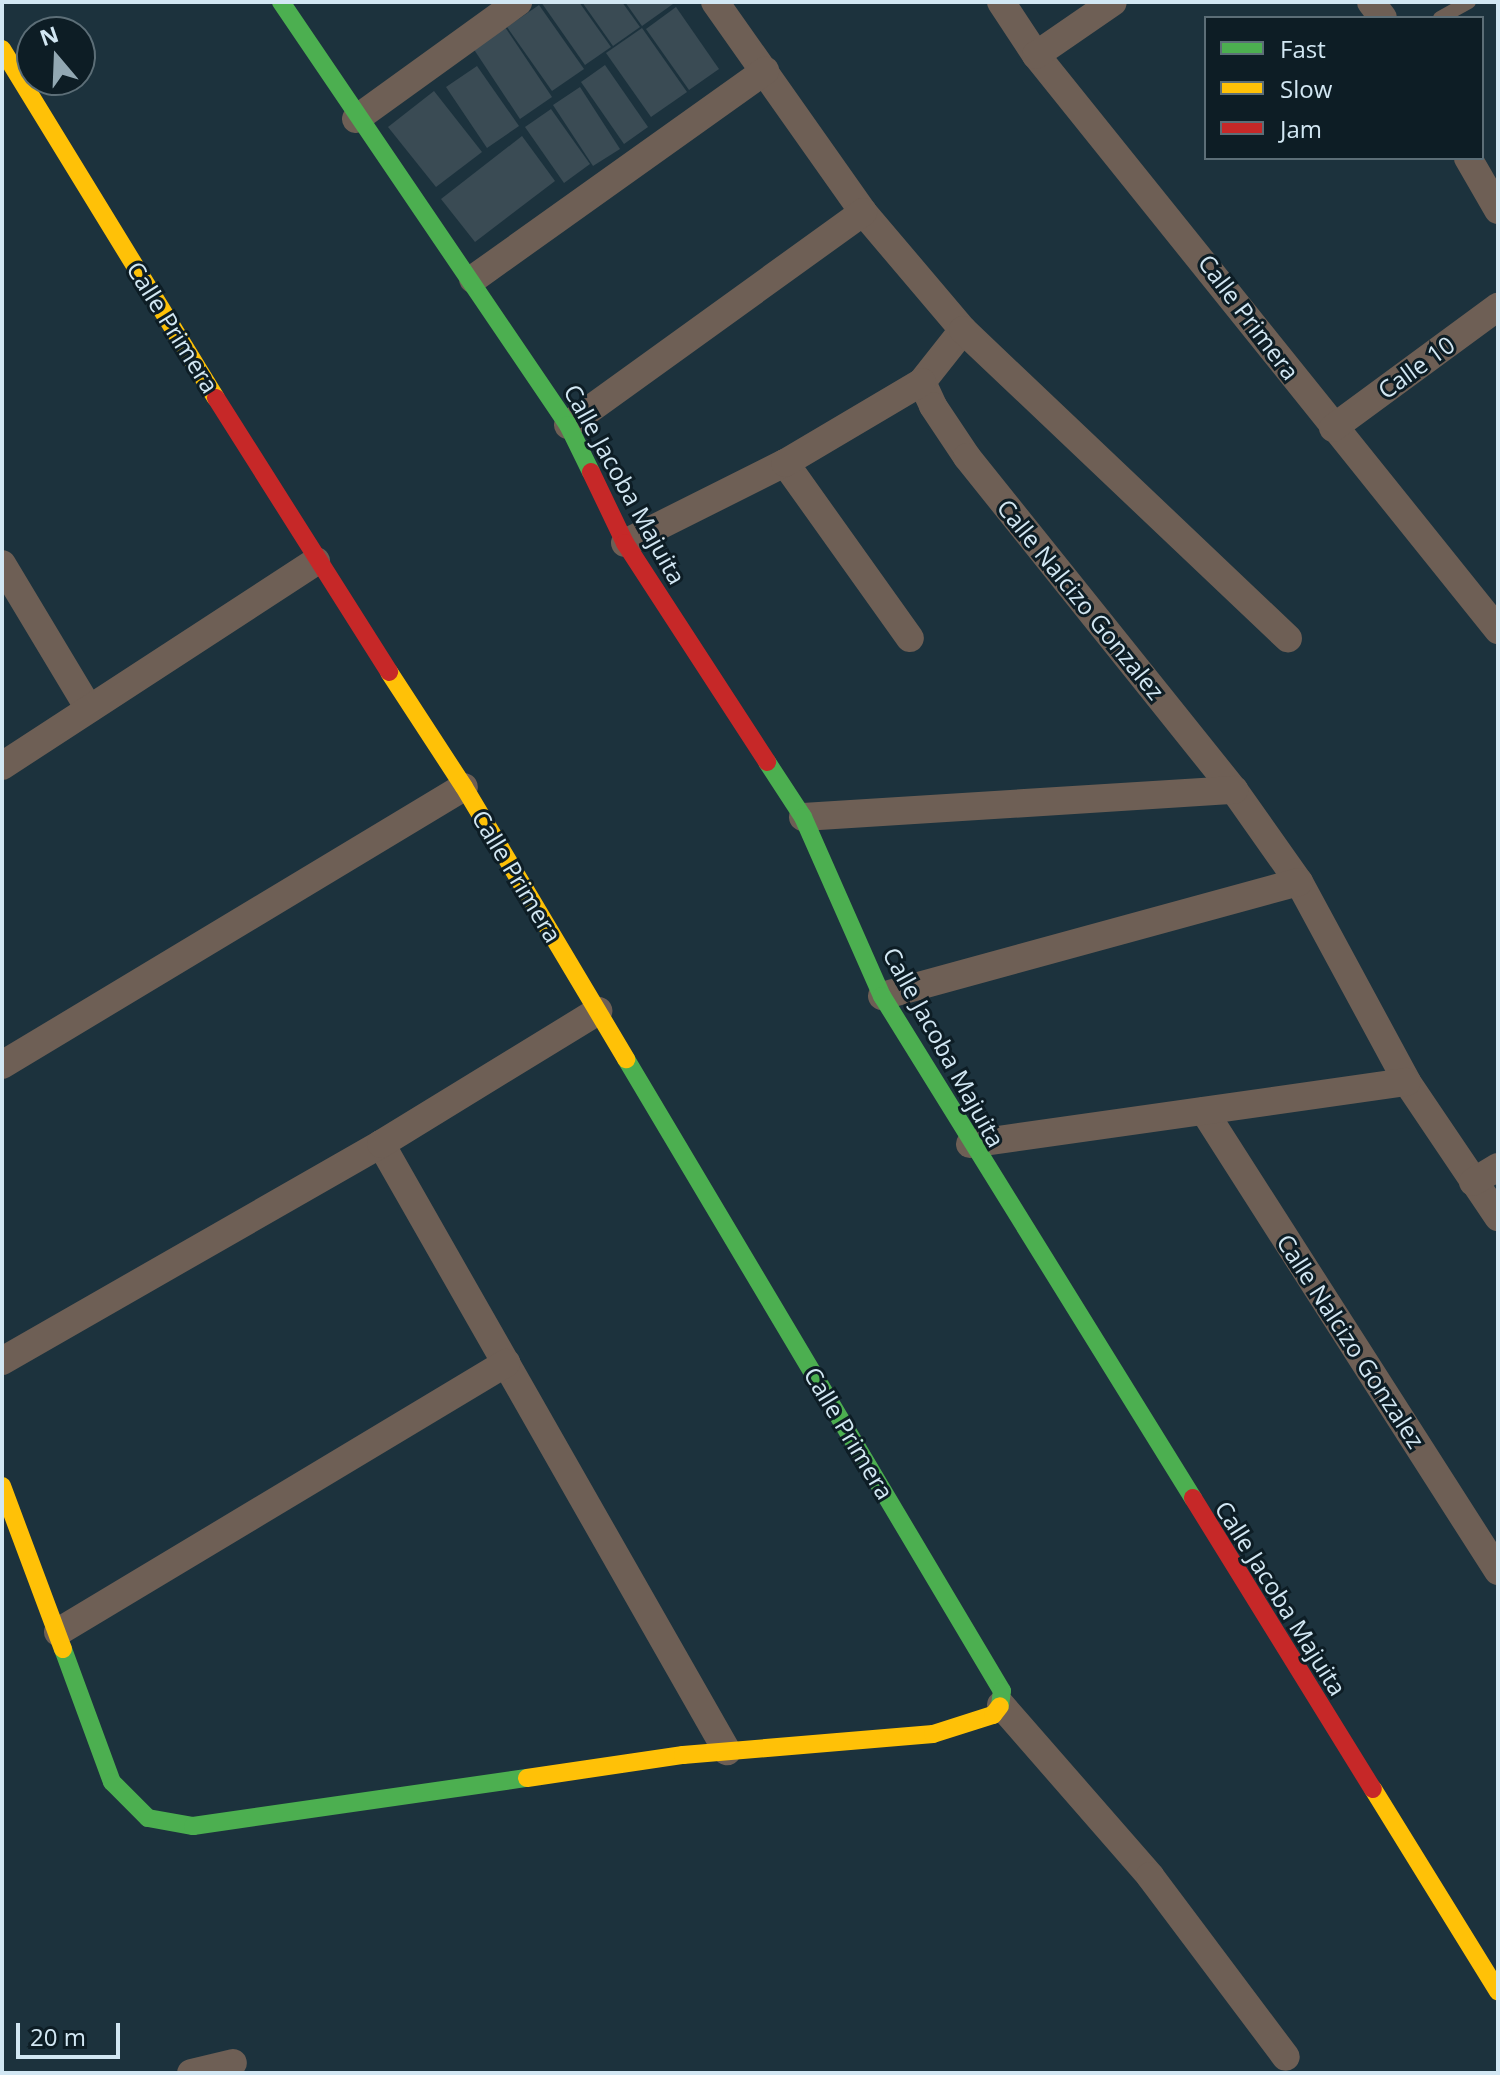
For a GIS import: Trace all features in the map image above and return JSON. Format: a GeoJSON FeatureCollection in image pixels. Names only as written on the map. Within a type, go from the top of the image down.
{"type":"FeatureCollection","features":[{"type":"Feature","properties":{"kind":"street","name":"Calle Jacoba Majuita"},"geometry":{"type":"LineString","coordinates":[[281,2],[356,119],[473,279],[568,425],[625,543],[803,817],[882,996],[970,1144],[1498,1991]]}},
{"type":"Feature","properties":{"kind":"street"},"geometry":{"type":"LineString","coordinates":[[356,119],[518,2]]}},
{"type":"Feature","properties":{"kind":"street"},"geometry":{"type":"LineString","coordinates":[[715,2],[863,212],[963,330],[1288,638]]}},
{"type":"Feature","properties":{"kind":"street","name":"Calle Primera"},"geometry":{"type":"LineString","coordinates":[[1001,2],[1036,55],[1215,271],[1333,428],[1498,630]]}},
{"type":"Feature","properties":{"kind":"street"},"geometry":{"type":"LineString","coordinates":[[1036,55],[1113,2]]}},
{"type":"Feature","properties":{"kind":"street","name":"Calle Primera"},"geometry":{"type":"LineString","coordinates":[[2,49],[316,561],[464,787],[1002,1691],[997,1710]]}},
{"type":"Feature","properties":{"kind":"street"},"geometry":{"type":"LineString","coordinates":[[473,279],[765,71]]}},
{"type":"Feature","properties":{"kind":"street"},"geometry":{"type":"LineString","coordinates":[[1469,160],[1498,210]]}},
{"type":"Feature","properties":{"kind":"street"},"geometry":{"type":"LineString","coordinates":[[568,425],[863,212]]}},
{"type":"Feature","properties":{"kind":"street","name":"Calle 10"},"geometry":{"type":"LineString","coordinates":[[1333,428],[1498,307]]}},
{"type":"Feature","properties":{"kind":"street"},"geometry":{"type":"LineString","coordinates":[[625,543],[785,463],[922,382],[963,330]]}},
{"type":"Feature","properties":{"kind":"street","name":"Calle Nalcizo Gonzalez"},"geometry":{"type":"LineString","coordinates":[[922,382],[967,457],[1234,790],[1299,882],[1407,1082],[1498,1217]]}},
{"type":"Feature","properties":{"kind":"street"},"geometry":{"type":"LineString","coordinates":[[785,463],[910,638]]}},
{"type":"Feature","properties":{"kind":"street"},"geometry":{"type":"LineString","coordinates":[[2,766],[316,561]]}},
{"type":"Feature","properties":{"kind":"street"},"geometry":{"type":"LineString","coordinates":[[2,564],[89,709]]}},
{"type":"Feature","properties":{"kind":"street"},"geometry":{"type":"LineString","coordinates":[[2,1065],[464,787]]}},
{"type":"Feature","properties":{"kind":"street"},"geometry":{"type":"LineString","coordinates":[[803,817],[1234,790]]}},
{"type":"Feature","properties":{"kind":"street"},"geometry":{"type":"LineString","coordinates":[[882,996],[1299,882]]}},
{"type":"Feature","properties":{"kind":"street"},"geometry":{"type":"LineString","coordinates":[[2,1361],[381,1144],[598,1011]]}},
{"type":"Feature","properties":{"kind":"street"},"geometry":{"type":"LineString","coordinates":[[970,1144],[1407,1082]]}},
{"type":"Feature","properties":{"kind":"street","name":"Calle Nalcizo Gonzalez"},"geometry":{"type":"LineString","coordinates":[[1204,1111],[1498,1571]]}},
{"type":"Feature","properties":{"kind":"street"},"geometry":{"type":"LineString","coordinates":[[381,1144],[727,1751]]}},
{"type":"Feature","properties":{"kind":"street"},"geometry":{"type":"LineString","coordinates":[[1473,1182],[1498,1167]]}},
{"type":"Feature","properties":{"kind":"street"},"geometry":{"type":"LineString","coordinates":[[58,1632],[506,1363]]}},
{"type":"Feature","properties":{"kind":"street"},"geometry":{"type":"LineString","coordinates":[[2,1486],[112,1782],[148,1818],[193,1826],[727,1751],[933,1734],[997,1710],[1150,1876],[1286,2057]]}},
{"type":"Feature","properties":{"kind":"street"},"geometry":{"type":"LineString","coordinates":[[191,2073],[233,2063]]}},
{"type":"Feature","properties":{"kind":"lane"},"geometry":{"type":"LineString","coordinates":[[1444,16],[1469,2]]}},
{"type":"Feature","properties":{"kind":"building"},"geometry":{"type":"Polygon","coordinates":[[[541,2],[579,2],[611,47],[585,65],[541,2]]]}},
{"type":"Feature","properties":{"kind":"building"},"geometry":{"type":"Polygon","coordinates":[[[582,2],[622,2],[640,27],[613,46],[582,2]]]}},
{"type":"Feature","properties":{"kind":"building"},"geometry":{"type":"Polygon","coordinates":[[[625,2],[672,2],[673,4],[642,26],[625,2]]]}},
{"type":"Feature","properties":{"kind":"building"},"geometry":{"type":"Polygon","coordinates":[[[539,5],[584,69],[552,91],[507,27],[539,5]]]}},
{"type":"Feature","properties":{"kind":"building"},"geometry":{"type":"Polygon","coordinates":[[[676,7],[719,69],[689,90],[646,29],[676,7]]]}},
{"type":"Feature","properties":{"kind":"building"},"geometry":{"type":"Polygon","coordinates":[[[505,27],[552,97],[520,119],[473,48],[505,27]]]}},
{"type":"Feature","properties":{"kind":"building"},"geometry":{"type":"Polygon","coordinates":[[[642,28],[687,92],[651,117],[606,53],[642,28]]]}},
{"type":"Feature","properties":{"kind":"building"},"geometry":{"type":"Polygon","coordinates":[[[605,65],[648,127],[624,144],[581,82],[605,65]]]}},
{"type":"Feature","properties":{"kind":"building"},"geometry":{"type":"Polygon","coordinates":[[[477,66],[519,126],[487,148],[446,87],[477,66]]]}},
{"type":"Feature","properties":{"kind":"building"},"geometry":{"type":"Polygon","coordinates":[[[580,87],[620,149],[593,166],[553,105],[580,87]]]}},
{"type":"Feature","properties":{"kind":"building"},"geometry":{"type":"Polygon","coordinates":[[[434,91],[482,152],[436,187],[388,127],[434,91]]]}},
{"type":"Feature","properties":{"kind":"building"},"geometry":{"type":"Polygon","coordinates":[[[551,109],[590,164],[564,183],[525,127],[551,109]]]}},
{"type":"Feature","properties":{"kind":"building"},"geometry":{"type":"Polygon","coordinates":[[[522,136],[555,181],[475,242],[441,199],[522,136]]]}},
{"type":"Feature","properties":{"kind":"traffic: fast"},"geometry":{"type":"LineString","coordinates":[[281,2],[568,425],[591,472]]}},
{"type":"Feature","properties":{"kind":"traffic: fast"},"geometry":{"type":"LineString","coordinates":[[767,762],[803,817],[882,996],[1193,1498]]}},
{"type":"Feature","properties":{"kind":"traffic: fast"},"geometry":{"type":"LineString","coordinates":[[626,1059],[1002,1691],[1000,1706]]}},
{"type":"Feature","properties":{"kind":"traffic: fast"},"geometry":{"type":"LineString","coordinates":[[63,1649],[112,1782],[148,1818],[193,1826],[527,1778]]}},
{"type":"Feature","properties":{"kind":"traffic: slow"},"geometry":{"type":"LineString","coordinates":[[2,49],[216,398]]}},
{"type":"Feature","properties":{"kind":"traffic: slow"},"geometry":{"type":"LineString","coordinates":[[389,672],[464,787],[626,1059]]}},
{"type":"Feature","properties":{"kind":"traffic: slow"},"geometry":{"type":"LineString","coordinates":[[2,1486],[63,1649]]}},
{"type":"Feature","properties":{"kind":"traffic: slow"},"geometry":{"type":"LineString","coordinates":[[527,1778],[683,1755],[933,1734],[993,1715],[1000,1706]]}},
{"type":"Feature","properties":{"kind":"traffic: slow"},"geometry":{"type":"LineString","coordinates":[[1373,1789],[1498,1991]]}},
{"type":"Feature","properties":{"kind":"traffic: jam"},"geometry":{"type":"LineString","coordinates":[[216,398],[389,672]]}},
{"type":"Feature","properties":{"kind":"traffic: jam"},"geometry":{"type":"LineString","coordinates":[[591,472],[625,543],[767,762]]}},
{"type":"Feature","properties":{"kind":"traffic: jam"},"geometry":{"type":"LineString","coordinates":[[1193,1498],[1373,1789]]}}]}
